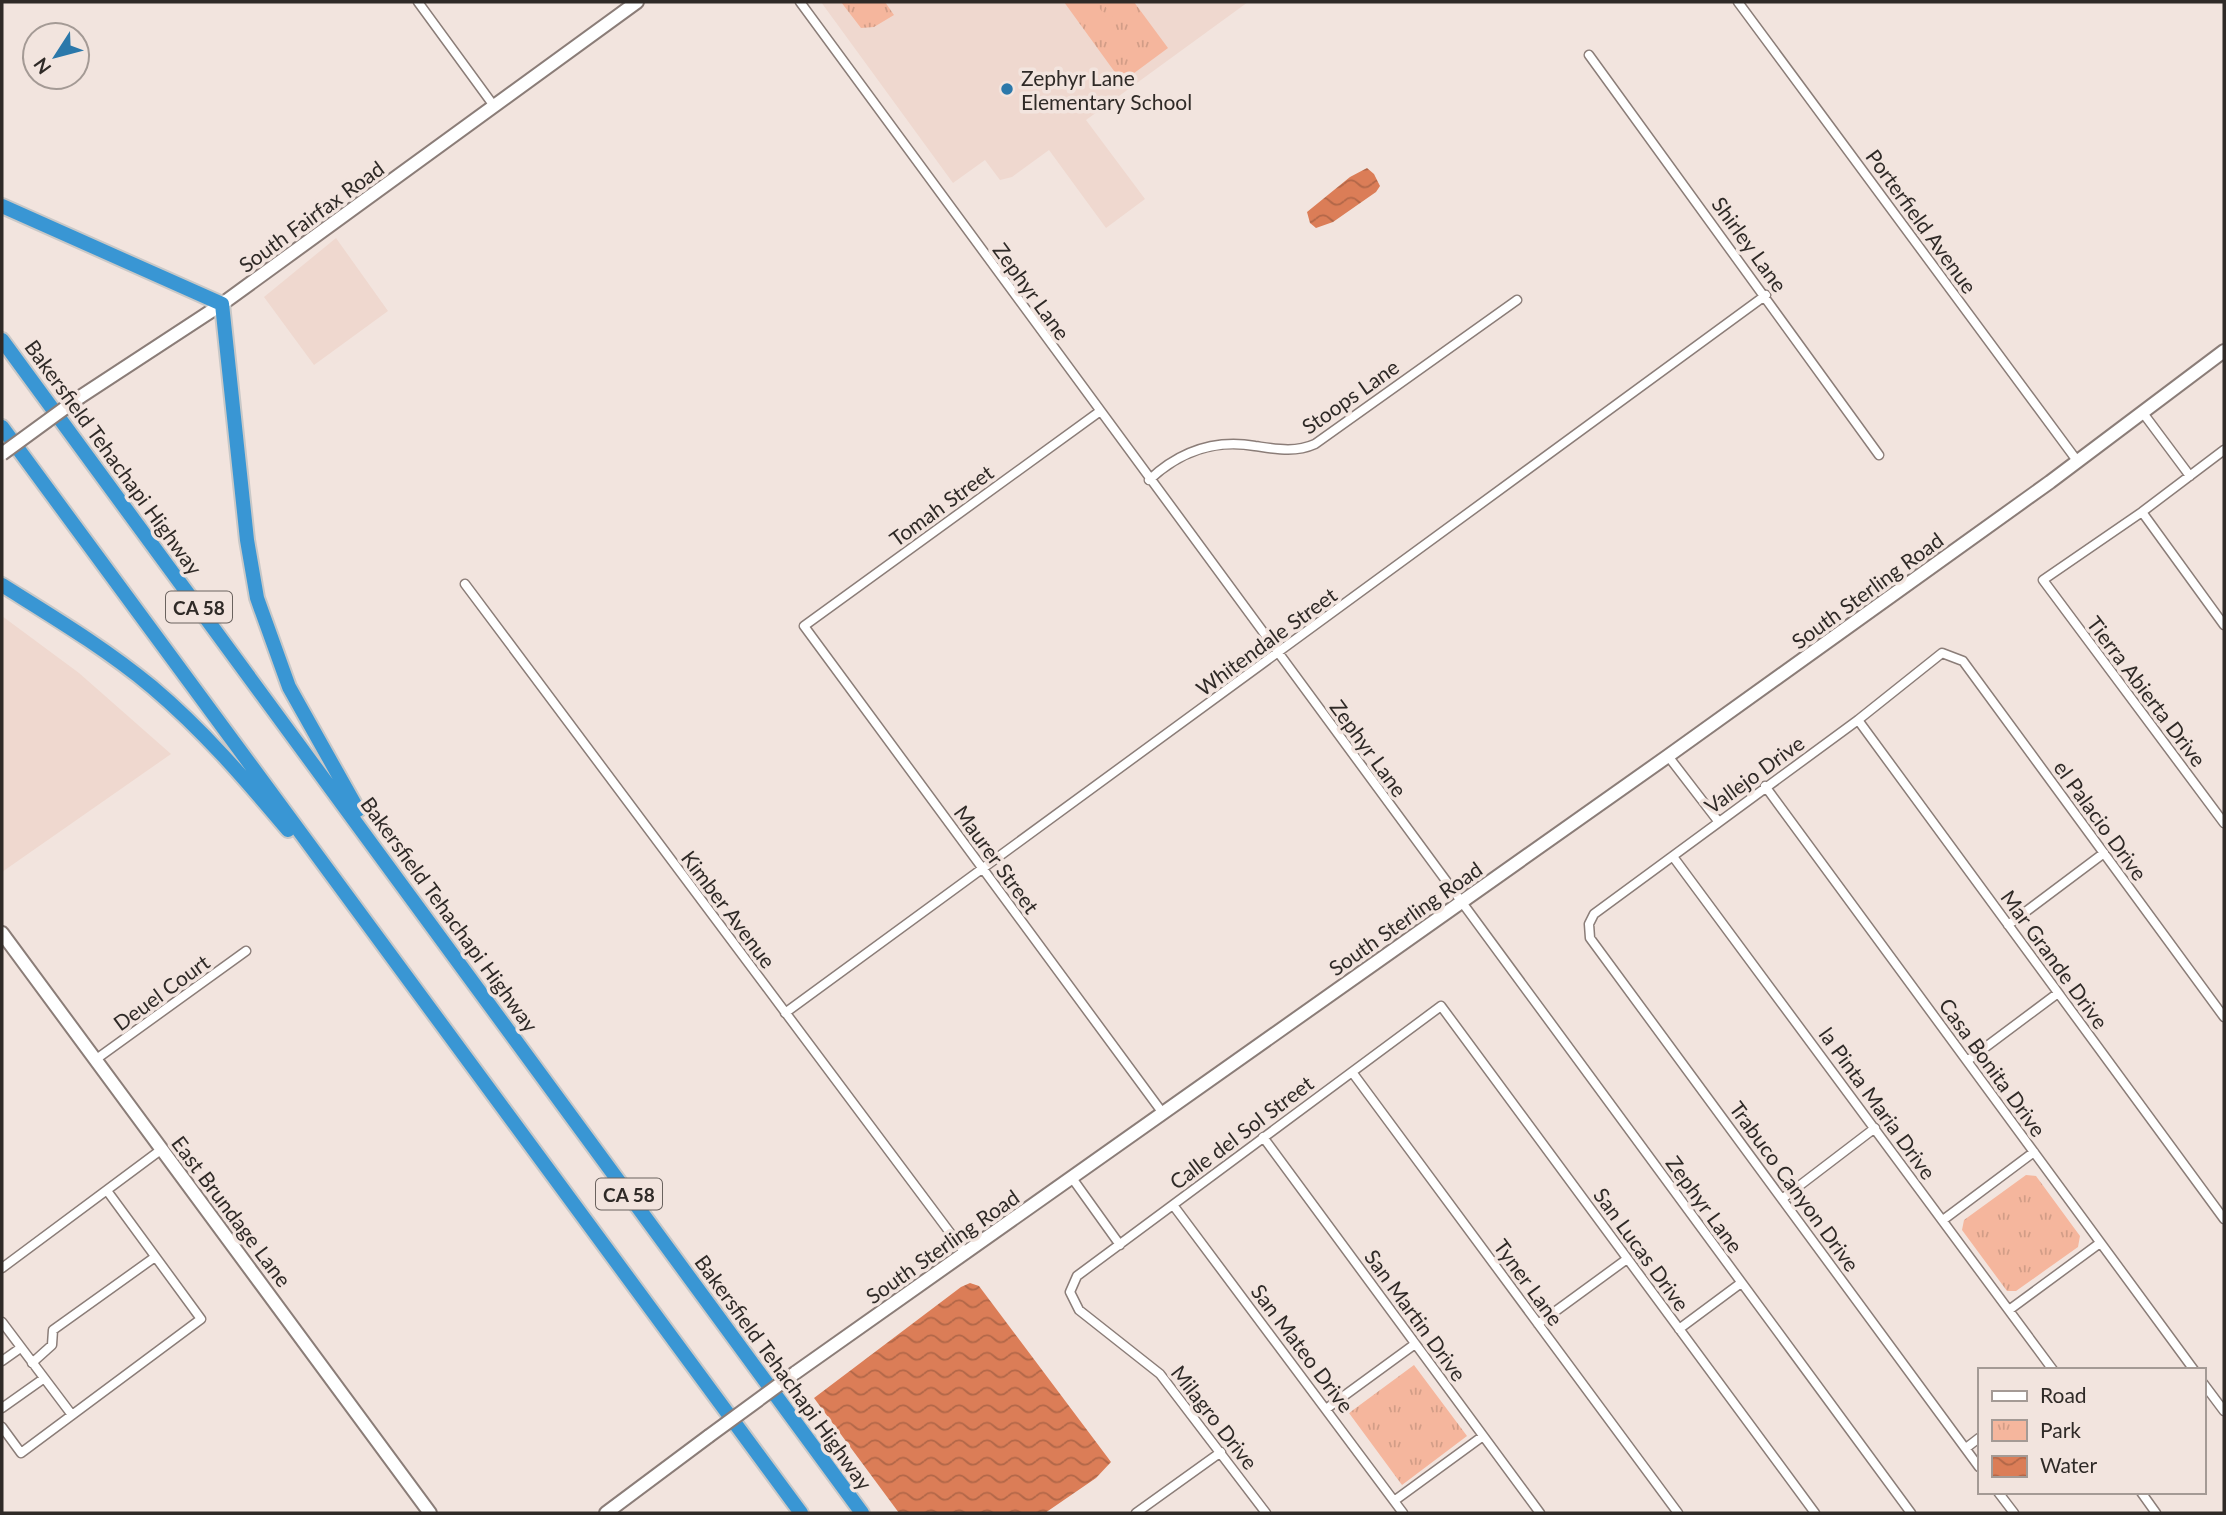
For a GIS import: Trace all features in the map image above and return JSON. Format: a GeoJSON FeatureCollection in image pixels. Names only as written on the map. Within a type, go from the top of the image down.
{"type":"FeatureCollection","features":[{"type":"Feature","properties":{"kind":"highway"},"geometry":{"type":"LineString","coordinates":[[2,206],[222,304],[251,567],[265,628],[303,716],[396,874]]}},
{"type":"Feature","properties":{"kind":"highway","name":"Bakersfield Tehachapi Highway"},"geometry":{"type":"LineString","coordinates":[[2,340],[862,1513]]}},
{"type":"Feature","properties":{"kind":"highway","name":"CA 58"},"geometry":{"type":"LineString","coordinates":[[2,427],[801,1513]]}},
{"type":"Feature","properties":{"kind":"highway"},"geometry":{"type":"LineString","coordinates":[[2,584],[121,662],[189,720],[242,774],[383,944]]}},
{"type":"Feature","properties":{"kind":"street"},"geometry":{"type":"LineString","coordinates":[[418,2],[494,106]]}},
{"type":"Feature","properties":{"kind":"street","name":"South Fairfax Road"},"geometry":{"type":"LineString","coordinates":[[2,454],[80,397],[222,304],[637,2]]}},
{"type":"Feature","properties":{"kind":"street","name":"Zephyr Lane"},"geometry":{"type":"LineString","coordinates":[[800,2],[1911,1513]]}},
{"type":"Feature","properties":{"kind":"street","name":"Porterfield Avenue"},"geometry":{"type":"LineString","coordinates":[[1738,2],[2078,462]]}},
{"type":"Feature","properties":{"kind":"street","name":"Shirley Lane"},"geometry":{"type":"LineString","coordinates":[[1590,55],[1766,295],[1879,455]]}},
{"type":"Feature","properties":{"kind":"street","name":"Whitendale Street"},"geometry":{"type":"LineString","coordinates":[[785,1013],[1766,295]]}},
{"type":"Feature","properties":{"kind":"street","name":"Stoops Lane"},"geometry":{"type":"LineString","coordinates":[[1149,480],[1174,459],[1204,447],[1237,443],[1295,450],[1315,444],[1517,300]]}},
{"type":"Feature","properties":{"kind":"street","name":"South Sterling Road"},"geometry":{"type":"LineString","coordinates":[[606,1513],[795,1373],[1668,756],[2078,462],[2224,351]]}},
{"type":"Feature","properties":{"kind":"street","name":"Tomah Street"},"geometry":{"type":"LineString","coordinates":[[804,626],[1100,412]]}},
{"type":"Feature","properties":{"kind":"street"},"geometry":{"type":"LineString","coordinates":[[2143,413],[2190,476]]}},
{"type":"Feature","properties":{"kind":"street"},"geometry":{"type":"LineString","coordinates":[[2224,450],[2142,512],[2224,625]]}},
{"type":"Feature","properties":{"kind":"street","name":"Tierra Abierta Drive"},"geometry":{"type":"LineString","coordinates":[[2142,512],[2043,580],[2224,823]]}},
{"type":"Feature","properties":{"kind":"street","name":"Kimber Avenue"},"geometry":{"type":"LineString","coordinates":[[465,584],[965,1254]]}},
{"type":"Feature","properties":{"kind":"street","name":"Maurer Street"},"geometry":{"type":"LineString","coordinates":[[804,626],[1162,1112]]}},
{"type":"Feature","properties":{"kind":"street","name":"Vallejo Drive"},"geometry":{"type":"LineString","coordinates":[[1590,924],[1594,914],[1674,858],[1718,821],[1858,720],[1942,653]]}},
{"type":"Feature","properties":{"kind":"street","name":"el Palacio Drive"},"geometry":{"type":"LineString","coordinates":[[1942,653],[1963,661],[2224,1017]]}},
{"type":"Feature","properties":{"kind":"street","name":"Mar Grande Drive"},"geometry":{"type":"LineString","coordinates":[[1858,720],[2224,1219]]}},
{"type":"Feature","properties":{"kind":"street"},"geometry":{"type":"LineString","coordinates":[[1668,756],[1718,821]]}},
{"type":"Feature","properties":{"kind":"street","name":"Casa Bonita Drive"},"geometry":{"type":"LineString","coordinates":[[1765,786],[2193,1368]]}},
{"type":"Feature","properties":{"kind":"street"},"geometry":{"type":"LineString","coordinates":[[2008,925],[2104,853]]}},
{"type":"Feature","properties":{"kind":"street","name":"la Pinta Maria Drive"},"geometry":{"type":"LineString","coordinates":[[1674,858],[2052,1368]]}},
{"type":"Feature","properties":{"kind":"street","name":"Trabuco Canyon Drive"},"geometry":{"type":"LineString","coordinates":[[1590,924],[1590,938],[1978,1466]]}},
{"type":"Feature","properties":{"kind":"street","name":"East Brundage Lane"},"geometry":{"type":"LineString","coordinates":[[2,933],[430,1513]]}},
{"type":"Feature","properties":{"kind":"street","name":"Deuel Court"},"geometry":{"type":"LineString","coordinates":[[95,1060],[246,951]]}},
{"type":"Feature","properties":{"kind":"street"},"geometry":{"type":"LineString","coordinates":[[1967,1061],[2058,993]]}},
{"type":"Feature","properties":{"kind":"street","name":"Calle del Sol Street"},"geometry":{"type":"LineString","coordinates":[[1070,1292],[1077,1276],[1441,1006]]}},
{"type":"Feature","properties":{"kind":"street","name":"San Lucas Drive"},"geometry":{"type":"LineString","coordinates":[[1441,1006],[1815,1513]]}},
{"type":"Feature","properties":{"kind":"street","name":"Tyner Lane"},"geometry":{"type":"LineString","coordinates":[[1352,1072],[1678,1513]]}},
{"type":"Feature","properties":{"kind":"street"},"geometry":{"type":"LineString","coordinates":[[1782,1199],[1875,1128]]}},
{"type":"Feature","properties":{"kind":"street","name":"San Martin Drive"},"geometry":{"type":"LineString","coordinates":[[1263,1137],[1540,1513]]}},
{"type":"Feature","properties":{"kind":"street"},"geometry":{"type":"LineString","coordinates":[[2,1268],[162,1150]]}},
{"type":"Feature","properties":{"kind":"street"},"geometry":{"type":"LineString","coordinates":[[1942,1220],[2034,1152]]}},
{"type":"Feature","properties":{"kind":"street"},"geometry":{"type":"LineString","coordinates":[[1072,1178],[1121,1245]]}},
{"type":"Feature","properties":{"kind":"street"},"geometry":{"type":"LineString","coordinates":[[2,1427],[21,1453],[201,1319],[108,1192]]}},
{"type":"Feature","properties":{"kind":"street","name":"San Mateo Drive"},"geometry":{"type":"LineString","coordinates":[[1174,1205],[1403,1513]]}},
{"type":"Feature","properties":{"kind":"street"},"geometry":{"type":"LineString","coordinates":[[2009,1310],[2100,1243]]}},
{"type":"Feature","properties":{"kind":"street"},"geometry":{"type":"LineString","coordinates":[[32,1363],[52,1345],[53,1329],[155,1257]]}},
{"type":"Feature","properties":{"kind":"street"},"geometry":{"type":"LineString","coordinates":[[1538,1324],[1627,1259]]}},
{"type":"Feature","properties":{"kind":"street"},"geometry":{"type":"LineString","coordinates":[[1679,1329],[1741,1283]]}},
{"type":"Feature","properties":{"kind":"street","name":"Milagro Drive"},"geometry":{"type":"LineString","coordinates":[[1070,1292],[1079,1310],[1160,1374],[1266,1513]]}},
{"type":"Feature","properties":{"kind":"street"},"geometry":{"type":"LineString","coordinates":[[2,1322],[19,1349],[72,1415]]}},
{"type":"Feature","properties":{"kind":"street"},"geometry":{"type":"LineString","coordinates":[[1326,1409],[1415,1343]]}},
{"type":"Feature","properties":{"kind":"street"},"geometry":{"type":"LineString","coordinates":[[2,1361],[19,1349]]}},
{"type":"Feature","properties":{"kind":"street"},"geometry":{"type":"LineString","coordinates":[[2,1408],[43,1379]]}},
{"type":"Feature","properties":{"kind":"street"},"geometry":{"type":"LineString","coordinates":[[2205,1385],[2223,1406]]}},
{"type":"Feature","properties":{"kind":"street"},"geometry":{"type":"LineString","coordinates":[[1394,1501],[1483,1436]]}},
{"type":"Feature","properties":{"kind":"street"},"geometry":{"type":"LineString","coordinates":[[1966,1448],[1978,1439]]}},
{"type":"Feature","properties":{"kind":"street"},"geometry":{"type":"LineString","coordinates":[[1136,1513],[1221,1452]]}},
{"type":"Feature","properties":{"kind":"street"},"geometry":{"type":"LineString","coordinates":[[2000,1494],[2014,1513]]}},
{"type":"Feature","properties":{"kind":"street"},"geometry":{"type":"LineString","coordinates":[[2142,1494],[2156,1513]]}},
{"type":"Feature","properties":{"kind":"shaded area","name":"Zephyr Lane Elementary School"},"geometry":{"type":"Polygon","coordinates":[[[821,2],[1248,2],[1086,120],[1145,199],[1106,228],[1049,150],[1012,177],[1000,180],[985,160],[953,183],[821,2]]]}},
{"type":"Feature","properties":{"kind":"shaded area"},"geometry":{"type":"Polygon","coordinates":[[[336,238],[388,311],[314,365],[264,297],[336,238]]]}},
{"type":"Feature","properties":{"kind":"shaded area"},"geometry":{"type":"Polygon","coordinates":[[[2,616],[79,673],[171,754],[2,872],[2,616]]]}},
{"type":"Feature","properties":{"kind":"green space"},"geometry":{"type":"Polygon","coordinates":[[[841,2],[885,2],[894,15],[874,27],[861,28],[841,2]]]}},
{"type":"Feature","properties":{"kind":"green space"},"geometry":{"type":"Polygon","coordinates":[[[1064,2],[1134,2],[1168,48],[1122,82],[1064,2]]]}},
{"type":"Feature","properties":{"kind":"green space"},"geometry":{"type":"Polygon","coordinates":[[[1095,2],[1114,28],[1097,40],[1077,12],[1095,2]]]}},
{"type":"Feature","properties":{"kind":"green space"},"geometry":{"type":"Polygon","coordinates":[[[1102,2],[1127,2],[1135,12],[1118,24],[1102,2]]]}},
{"type":"Feature","properties":{"kind":"green space"},"geometry":{"type":"Polygon","coordinates":[[[2026,1175],[2036,1176],[2080,1236],[2078,1247],[2016,1291],[2007,1291],[1962,1230],[1964,1220],[2026,1175]]]}},
{"type":"Feature","properties":{"kind":"green space"},"geometry":{"type":"Polygon","coordinates":[[[1414,1365],[1467,1436],[1402,1485],[1349,1413],[1414,1365]]]}},
{"type":"Feature","properties":{"kind":"water"},"geometry":{"type":"Polygon","coordinates":[[[1367,168],[1374,174],[1380,186],[1376,192],[1333,222],[1316,228],[1310,223],[1307,212],[1350,177],[1367,168]]]}},
{"type":"Feature","properties":{"kind":"water"},"geometry":{"type":"Polygon","coordinates":[[[970,1283],[979,1286],[1111,1462],[1096,1478],[1045,1513],[899,1513],[814,1398],[961,1287],[970,1283]]]}},
{"type":"Feature","properties":{"kind":"place","name":"Zephyr Lane Elementary School"},"geometry":{"type":"Point","coordinates":[1007,89]}}]}
